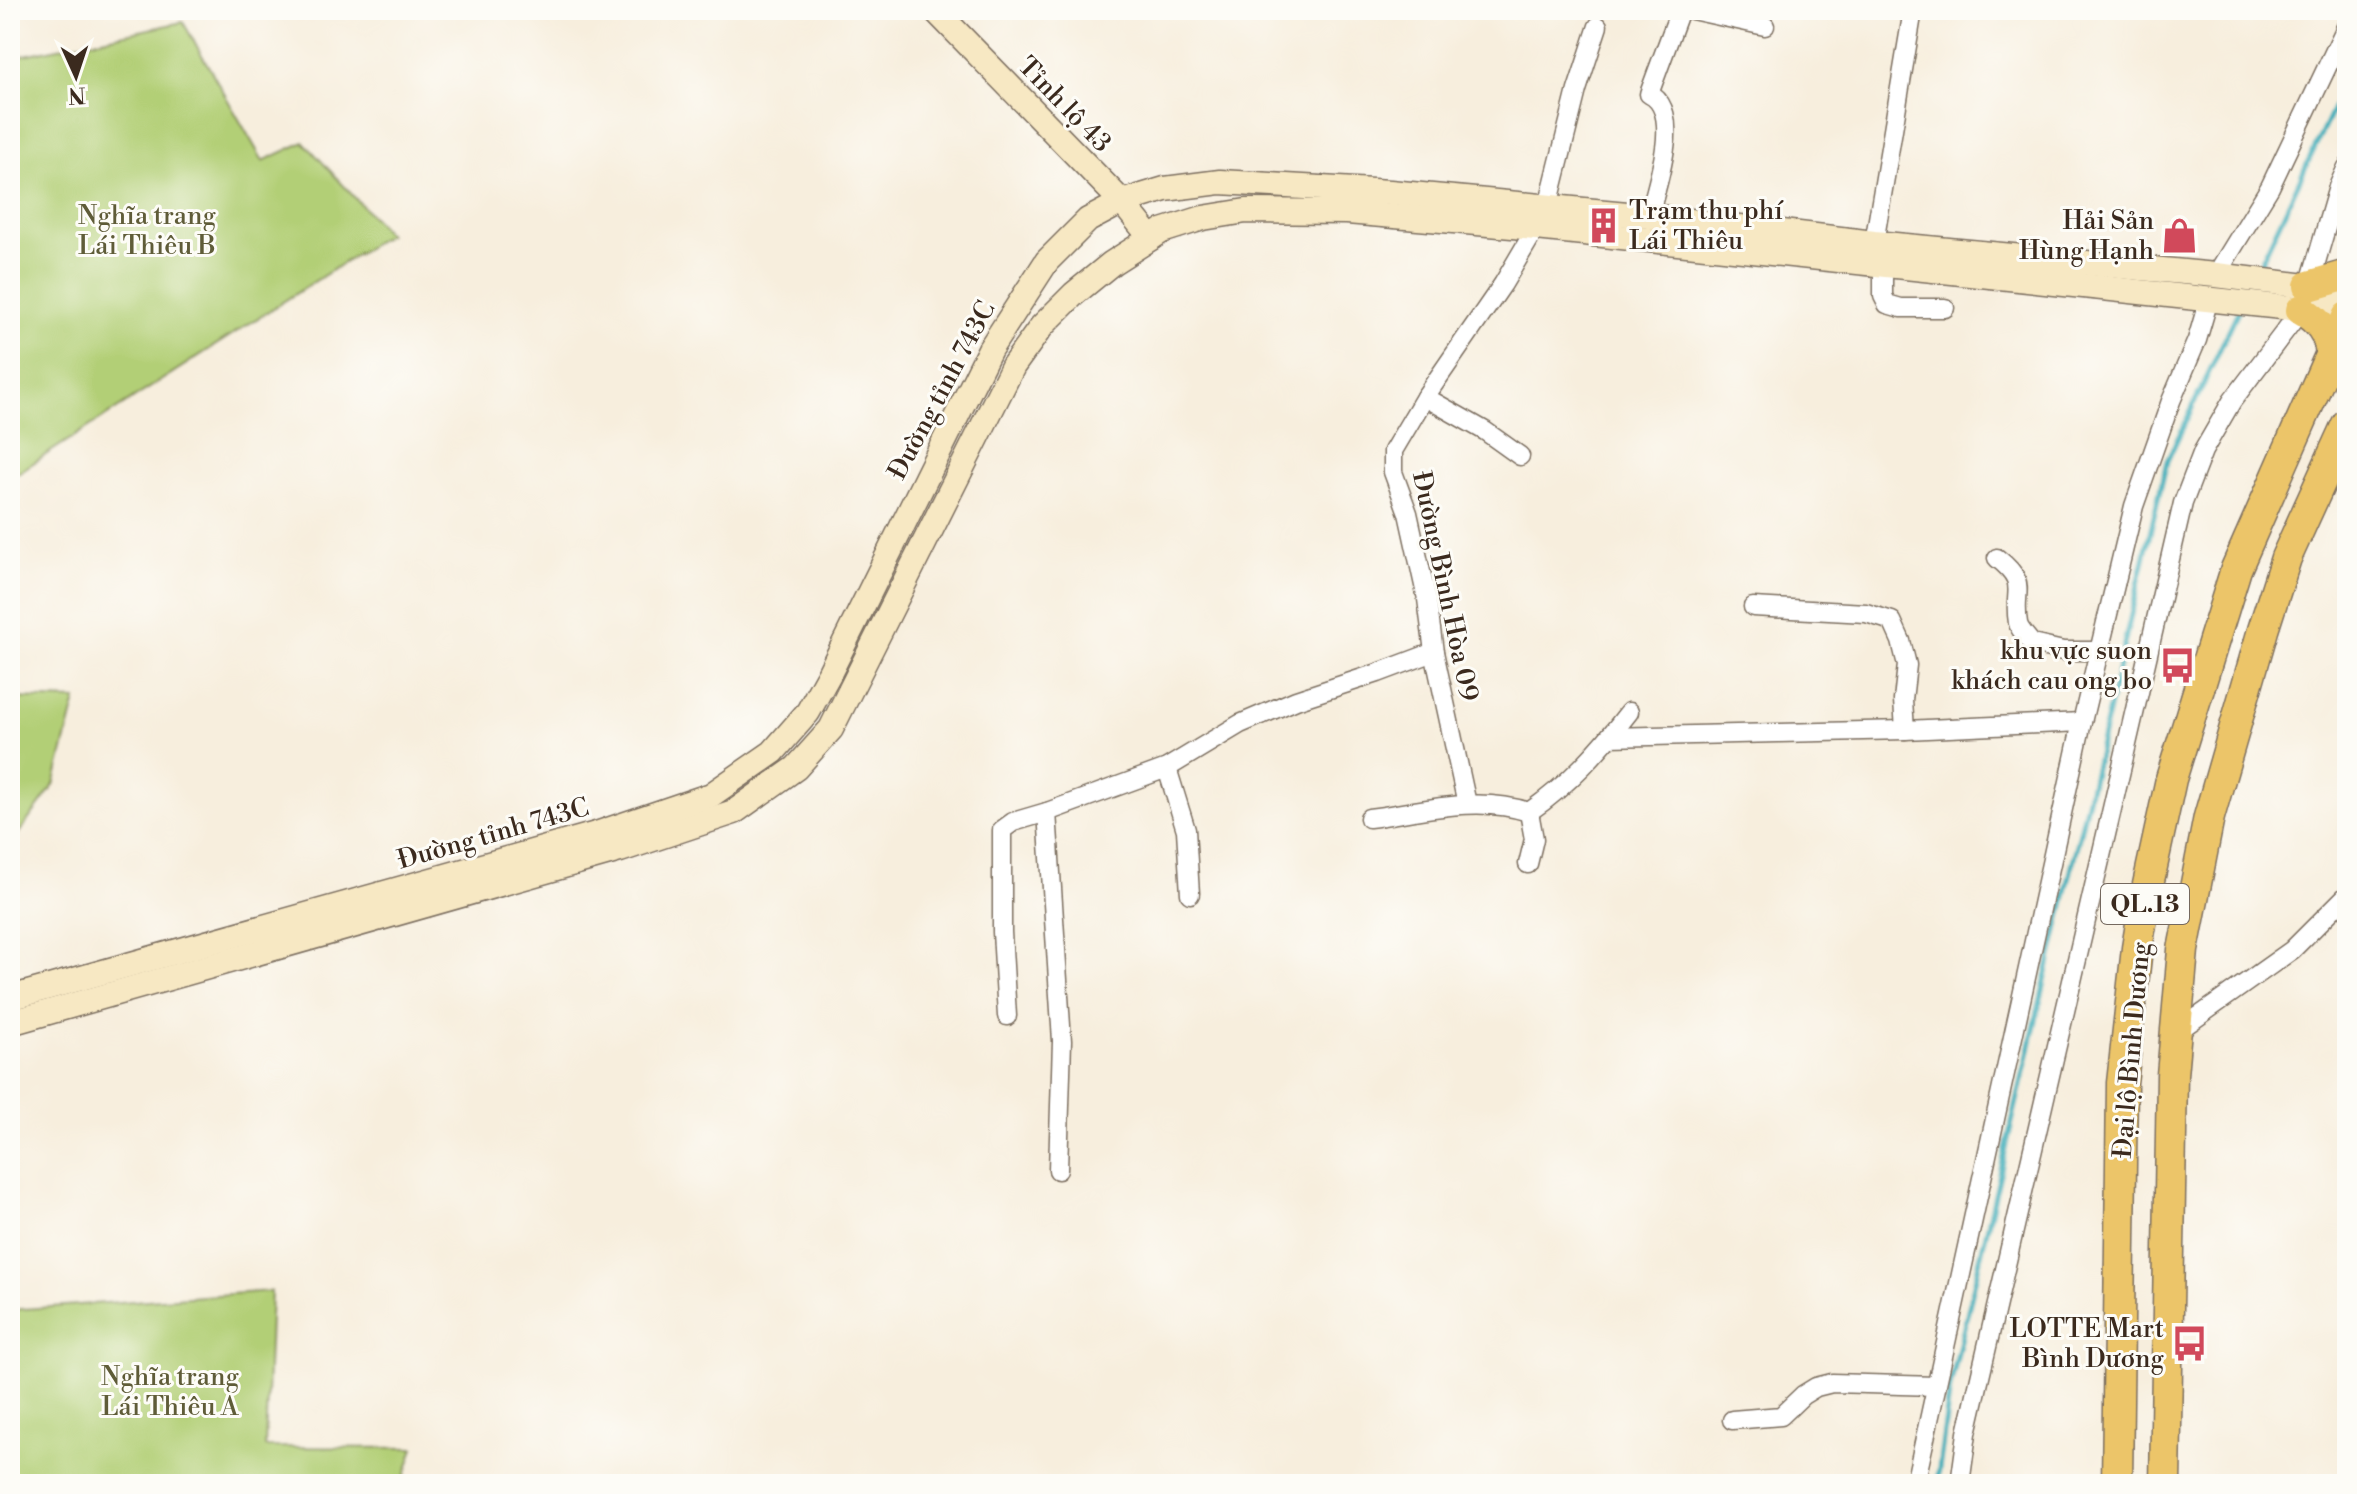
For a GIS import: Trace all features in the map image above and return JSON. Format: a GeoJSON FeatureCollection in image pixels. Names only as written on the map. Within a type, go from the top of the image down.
{"type":"FeatureCollection","features":[{"type":"Feature","properties":{"kind":"highway"},"geometry":{"type":"LineString","coordinates":[[2331,354],[2324,330],[2305,298],[2347,275]]}},
{"type":"Feature","properties":{"kind":"highway","name":"Đại lộ Bình Dương"},"geometry":{"type":"LineString","coordinates":[[2117,1484],[2122,1083],[2146,894],[2171,779],[2236,569],[2347,315]]}},
{"type":"Feature","properties":{"kind":"highway","name":"Đại lộ Bình Dương"},"geometry":{"type":"LineString","coordinates":[[2165,1484],[2172,1075],[2183,950],[2209,817],[2243,694],[2286,558],[2347,424]]}},
{"type":"Feature","properties":{"kind":"main road","name":"Tỉnh lộ 43"},"geometry":{"type":"LineString","coordinates":[[935,10],[1122,202],[1151,238]]}},
{"type":"Feature","properties":{"kind":"main road","name":"Đường tỉnh 743C"},"geometry":{"type":"LineString","coordinates":[[10,1023],[54,997],[596,834],[711,795],[773,752],[815,700],[983,363],[1006,324],[1047,261],[1088,220],[1122,202],[1165,189],[1220,182],[1548,206],[1649,216],[1876,258],[2216,275],[2305,298],[2347,315]]}},
{"type":"Feature","properties":{"kind":"main road","name":"Đường tỉnh 743C"},"geometry":{"type":"LineString","coordinates":[[10,998],[54,997],[620,850],[734,812],[768,790],[796,768],[831,729],[1013,366],[1042,326],[1112,263],[1162,231],[1203,218],[1246,211],[1347,212],[1876,258],[2209,299],[2305,298],[2347,291]]}},
{"type":"Feature","properties":{"kind":"street"},"geometry":{"type":"LineString","coordinates":[[1649,216],[1665,148],[1667,120],[1660,102],[1649,94],[1680,10]]}},
{"type":"Feature","properties":{"kind":"street"},"geometry":{"type":"LineString","coordinates":[[1692,10],[1757,20]]}},
{"type":"Feature","properties":{"kind":"street"},"geometry":{"type":"LineString","coordinates":[[1913,10],[1876,258],[1887,304],[1901,308],[1945,308]]}},
{"type":"Feature","properties":{"kind":"street"},"geometry":{"type":"LineString","coordinates":[[2216,275],[2270,187],[2347,25]]}},
{"type":"Feature","properties":{"kind":"street"},"geometry":{"type":"LineString","coordinates":[[1548,206],[1577,90],[1598,26]]}},
{"type":"Feature","properties":{"kind":"street"},"geometry":{"type":"LineString","coordinates":[[1960,1484],[1967,1433],[2183,503],[2203,451],[2232,401],[2305,298],[2338,187],[2347,167]]}},
{"type":"Feature","properties":{"kind":"street","name":"Đường Bình Hòa 09"},"geometry":{"type":"LineString","coordinates":[[1467,804],[1408,513],[1393,472],[1393,451],[1425,397],[1503,284],[1536,228]]}},
{"type":"Feature","properties":{"kind":"street"},"geometry":{"type":"LineString","coordinates":[[1915,1484],[2082,722],[2134,506],[2171,401],[2197,340],[2209,299]]}},
{"type":"Feature","properties":{"kind":"street"},"geometry":{"type":"LineString","coordinates":[[1425,397],[1485,431],[1520,456]]}},
{"type":"Feature","properties":{"kind":"street"},"geometry":{"type":"LineString","coordinates":[[1997,558],[2013,570],[2019,587],[2018,625],[2032,644],[2063,651],[2099,651]]}},
{"type":"Feature","properties":{"kind":"street"},"geometry":{"type":"LineString","coordinates":[[1753,607],[1866,613],[1892,621],[1907,665],[1903,700],[1905,730]]}},
{"type":"Feature","properties":{"kind":"street"},"geometry":{"type":"LineString","coordinates":[[1007,1016],[1002,932],[1002,830],[1013,822],[1167,768],[1240,724],[1282,706],[1434,652]]}},
{"type":"Feature","properties":{"kind":"street"},"geometry":{"type":"LineString","coordinates":[[1529,812],[1560,791],[1595,755],[1629,712]]}},
{"type":"Feature","properties":{"kind":"street"},"geometry":{"type":"LineString","coordinates":[[1609,737],[2082,722]]}},
{"type":"Feature","properties":{"kind":"street"},"geometry":{"type":"LineString","coordinates":[[1167,768],[1186,830],[1190,894]]}},
{"type":"Feature","properties":{"kind":"street"},"geometry":{"type":"LineString","coordinates":[[1369,818],[1467,804],[1508,806],[1529,812]]}},
{"type":"Feature","properties":{"kind":"street"},"geometry":{"type":"LineString","coordinates":[[1047,812],[1062,1041],[1058,1170]]}},
{"type":"Feature","properties":{"kind":"street"},"geometry":{"type":"LineString","coordinates":[[1528,864],[1534,839],[1529,812]]}},
{"type":"Feature","properties":{"kind":"street"},"geometry":{"type":"LineString","coordinates":[[2175,1033],[2292,950],[2347,895]]}},
{"type":"Feature","properties":{"kind":"street"},"geometry":{"type":"LineString","coordinates":[[1732,1420],[1781,1416],[1803,1395],[1816,1387],[1832,1383],[1936,1386]]}},
{"type":"Feature","properties":{"kind":"green space","name":"Nghĩa trang Lái Thiêu B"},"geometry":{"type":"Polygon","coordinates":[[[183,22],[263,161],[304,142],[388,234],[10,478],[10,58],[183,22]]]}},
{"type":"Feature","properties":{"kind":"green space"},"geometry":{"type":"Polygon","coordinates":[[[10,698],[76,700],[54,785],[10,845],[10,698]]]}},
{"type":"Feature","properties":{"kind":"green space","name":"Nghĩa trang Lái Thiêu A"},"geometry":{"type":"Polygon","coordinates":[[[271,1291],[265,1447],[414,1448],[402,1484],[10,1484],[10,1310],[271,1291]]]}},
{"type":"Feature","properties":{"kind":"waterway"},"geometry":{"type":"LineString","coordinates":[[2256,273],[2347,79]]}},
{"type":"Feature","properties":{"kind":"waterway"},"geometry":{"type":"LineString","coordinates":[[1937,1484],[1950,1387],[2167,461],[2238,311]]}},
{"type":"Feature","properties":{"kind":"place","name":"Trạm thu phí Lái Thiêu"},"geometry":{"type":"Point","coordinates":[1603,225]}},
{"type":"Feature","properties":{"kind":"place","name":"Hải Sản Hùng Hạnh"},"geometry":{"type":"Point","coordinates":[2180,235]}},
{"type":"Feature","properties":{"kind":"place","name":"khu vực suon khách cau ong bo"},"geometry":{"type":"Point","coordinates":[2178,665]}},
{"type":"Feature","properties":{"kind":"place","name":"LOTTE Mart Bình Dương"},"geometry":{"type":"Point","coordinates":[2190,1343]}}]}
